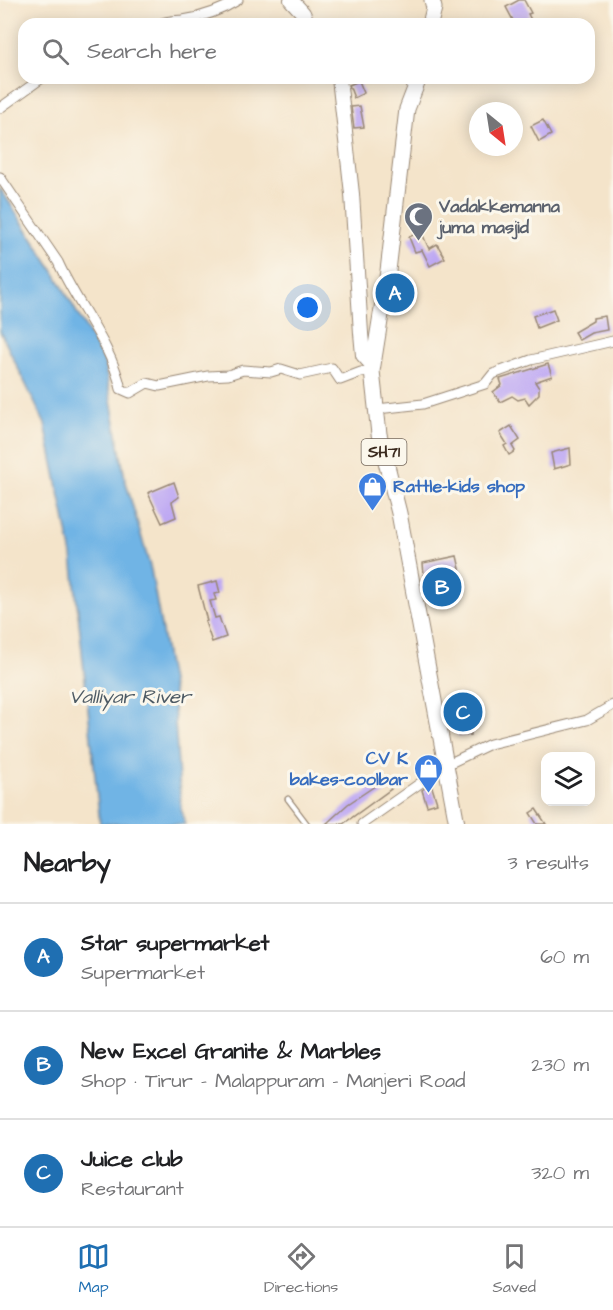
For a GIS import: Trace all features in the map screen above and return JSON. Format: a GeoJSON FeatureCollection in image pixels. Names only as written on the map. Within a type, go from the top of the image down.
{"type":"FeatureCollection","features":[{"type":"Feature","properties":{"kind":"main road"},"geometry":{"type":"LineString","coordinates":[[291,0],[305,18]]}},
{"type":"Feature","properties":{"kind":"main road"},"geometry":{"type":"LineString","coordinates":[[432,0],[434,8],[432,18]]}},
{"type":"Feature","properties":{"kind":"main road"},"geometry":{"type":"LineString","coordinates":[[340,84],[352,194],[363,356],[372,368]]}},
{"type":"Feature","properties":{"kind":"main road","name":"SH71"},"geometry":{"type":"LineString","coordinates":[[417,84],[407,109],[388,271],[372,368],[379,434],[399,513],[457,824]]}},
{"type":"Feature","properties":{"kind":"street"},"geometry":{"type":"LineString","coordinates":[[189,18],[227,7],[238,0]]}},
{"type":"Feature","properties":{"kind":"street"},"geometry":{"type":"LineString","coordinates":[[0,108],[34,84]]}},
{"type":"Feature","properties":{"kind":"street"},"geometry":{"type":"LineString","coordinates":[[0,177],[58,262],[65,278],[104,341],[118,374],[121,389],[130,393],[147,383],[159,386],[208,376],[228,375],[243,370],[271,372],[281,369],[300,375],[332,368],[340,380],[372,368]]}},
{"type":"Feature","properties":{"kind":"street"},"geometry":{"type":"LineString","coordinates":[[376,409],[423,404],[485,384],[493,374],[531,360],[613,341]]}},
{"type":"Feature","properties":{"kind":"street"},"geometry":{"type":"LineString","coordinates":[[362,824],[446,765],[490,744],[587,720],[613,705]]}},
{"type":"Feature","properties":{"kind":"lane"},"geometry":{"type":"LineString","coordinates":[[288,799],[307,824]]}},
{"type":"Feature","properties":{"kind":"water","name":"Valliyar River"},"geometry":{"type":"Polygon","coordinates":[[[0,188],[53,270],[104,361],[125,479],[151,570],[173,693],[181,809],[185,824],[100,824],[72,555],[45,424],[0,331],[0,188]]]}},
{"type":"Feature","properties":{"kind":"building"},"geometry":{"type":"Polygon","coordinates":[[[519,0],[524,0],[531,13],[528,14],[530,18],[512,18],[506,7],[519,0]]]}},
{"type":"Feature","properties":{"kind":"building"},"geometry":{"type":"Polygon","coordinates":[[[360,84],[364,93],[354,98],[349,85],[360,84]]]}},
{"type":"Feature","properties":{"kind":"building"},"geometry":{"type":"Polygon","coordinates":[[[360,106],[364,127],[354,128],[351,107],[360,106]]]}},
{"type":"Feature","properties":{"kind":"building"},"geometry":{"type":"Polygon","coordinates":[[[543,120],[551,135],[539,142],[531,126],[543,120]]]}},
{"type":"Feature","properties":{"kind":"building"},"geometry":{"type":"Polygon","coordinates":[[[421,231],[429,249],[437,244],[445,258],[430,266],[422,250],[415,252],[409,237],[421,231]]]}},
{"type":"Feature","properties":{"kind":"building"},"geometry":{"type":"Polygon","coordinates":[[[397,279],[403,281],[397,307],[392,306],[397,279]]]}},
{"type":"Feature","properties":{"kind":"building"},"geometry":{"type":"Polygon","coordinates":[[[553,309],[557,320],[537,328],[533,316],[553,309]]]}},
{"type":"Feature","properties":{"kind":"building"},"geometry":{"type":"Polygon","coordinates":[[[605,316],[607,330],[591,333],[579,340],[574,332],[593,321],[593,318],[605,316]]]}},
{"type":"Feature","properties":{"kind":"building"},"geometry":{"type":"Polygon","coordinates":[[[548,364],[552,376],[535,382],[539,388],[539,394],[529,404],[525,398],[518,400],[512,396],[500,402],[493,392],[502,385],[500,379],[548,364]]]}},
{"type":"Feature","properties":{"kind":"building"},"geometry":{"type":"Polygon","coordinates":[[[511,426],[520,440],[512,446],[515,451],[509,455],[504,446],[507,444],[500,433],[511,426]]]}},
{"type":"Feature","properties":{"kind":"building"},"geometry":{"type":"Polygon","coordinates":[[[570,448],[571,464],[554,469],[551,453],[570,448]]]}},
{"type":"Feature","properties":{"kind":"building"},"geometry":{"type":"Polygon","coordinates":[[[174,482],[179,497],[172,502],[176,517],[162,523],[148,493],[174,482]]]}},
{"type":"Feature","properties":{"kind":"building"},"geometry":{"type":"Polygon","coordinates":[[[457,556],[461,573],[457,574],[462,594],[426,600],[423,563],[457,556]]]}},
{"type":"Feature","properties":{"kind":"building"},"geometry":{"type":"Polygon","coordinates":[[[217,581],[220,593],[214,594],[216,600],[210,601],[215,618],[219,617],[226,637],[212,642],[205,622],[207,621],[198,586],[217,581]]]}},
{"type":"Feature","properties":{"kind":"building"},"geometry":{"type":"Polygon","coordinates":[[[468,707],[471,735],[458,736],[455,709],[468,707]]]}},
{"type":"Feature","properties":{"kind":"building"},"geometry":{"type":"Polygon","coordinates":[[[384,780],[391,789],[343,824],[326,824],[348,804],[384,780]]]}},
{"type":"Feature","properties":{"kind":"building","name":"CV K bakes-coolbar"},"geometry":{"type":"Polygon","coordinates":[[[431,784],[437,803],[427,806],[422,790],[431,784]]]}},
{"type":"Feature","properties":{"kind":"building"},"geometry":{"type":"Polygon","coordinates":[[[536,809],[546,824],[537,824],[530,813],[536,809]]]}},
{"type":"Feature","properties":{"kind":"place","name":"Vadakkemanna juma masjid"},"geometry":{"type":"Point","coordinates":[418,242]}},
{"type":"Feature","properties":{"kind":"place","name":"Star supermarket"},"geometry":{"type":"Point","coordinates":[395,293]}},
{"type":"Feature","properties":{"kind":"place","name":"Rattle-kids shop"},"geometry":{"type":"Point","coordinates":[372,512]}},
{"type":"Feature","properties":{"kind":"place","name":"New Excel Granite & Marbles"},"geometry":{"type":"Point","coordinates":[442,587]}},
{"type":"Feature","properties":{"kind":"place","name":"Juice club"},"geometry":{"type":"Point","coordinates":[463,712]}},
{"type":"Feature","properties":{"kind":"place","name":"CV K bakes-coolbar"},"geometry":{"type":"Point","coordinates":[429,794]}}]}
